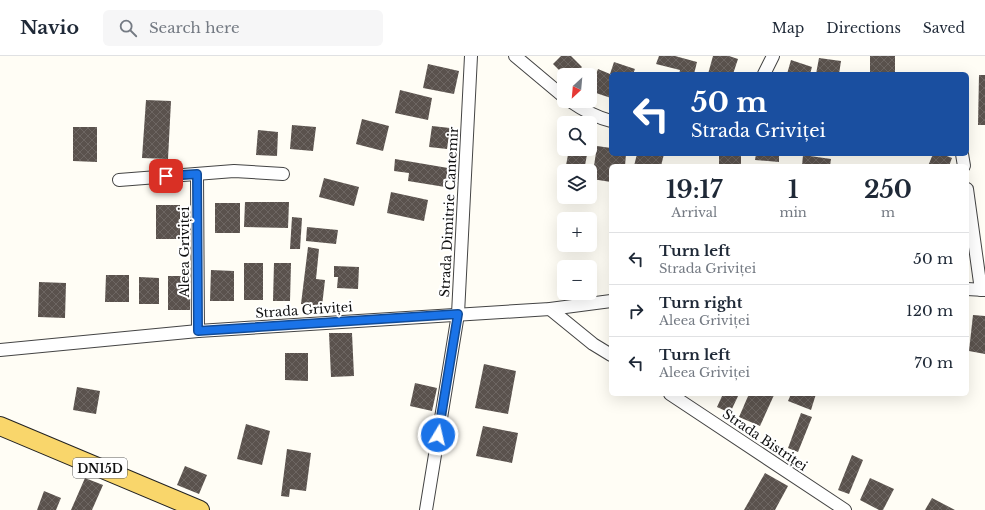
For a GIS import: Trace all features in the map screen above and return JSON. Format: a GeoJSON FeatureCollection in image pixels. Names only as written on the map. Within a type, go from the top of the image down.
{"type":"FeatureCollection","features":[{"type":"Feature","properties":{"kind":"main road","name":"DN15D"},"geometry":{"type":"LineString","coordinates":[[0,426],[200,510]]}},
{"type":"Feature","properties":{"kind":"street","name":"Strada Dimitrie Cantemir"},"geometry":{"type":"LineString","coordinates":[[426,510],[458,314],[471,56]]}},
{"type":"Feature","properties":{"kind":"street"},"geometry":{"type":"LineString","coordinates":[[515,56],[557,91]]}},
{"type":"Feature","properties":{"kind":"street"},"geometry":{"type":"LineString","coordinates":[[765,72],[773,56]]}},
{"type":"Feature","properties":{"kind":"street"},"geometry":{"type":"LineString","coordinates":[[580,108],[599,118],[609,120]]}},
{"type":"Feature","properties":{"kind":"street"},"geometry":{"type":"LineString","coordinates":[[119,180],[234,171],[283,174]]}},
{"type":"Feature","properties":{"kind":"street","name":"Aleea Griviței"},"geometry":{"type":"LineString","coordinates":[[197,174],[198,331]]}},
{"type":"Feature","properties":{"kind":"street"},"geometry":{"type":"LineString","coordinates":[[969,202],[983,290],[969,289]]}},
{"type":"Feature","properties":{"kind":"street","name":"Strada Griviței"},"geometry":{"type":"LineString","coordinates":[[0,350],[198,331],[550,309],[609,301]]}},
{"type":"Feature","properties":{"kind":"street"},"geometry":{"type":"LineString","coordinates":[[550,309],[593,344],[609,354]]}},
{"type":"Feature","properties":{"kind":"street","name":"Strada Bistriței"},"geometry":{"type":"LineString","coordinates":[[673,396],[845,510]]}},
{"type":"Feature","properties":{"kind":"building"},"geometry":{"type":"Polygon","coordinates":[[[561,56],[571,56],[582,67],[557,68],[553,64],[561,56]]]}},
{"type":"Feature","properties":{"kind":"building"},"geometry":{"type":"Polygon","coordinates":[[[659,56],[675,56],[697,62],[694,72],[680,72],[680,70],[656,64],[659,56]]]}},
{"type":"Feature","properties":{"kind":"building"},"geometry":{"type":"Polygon","coordinates":[[[713,56],[729,56],[738,59],[734,72],[709,72],[713,56]]]}},
{"type":"Feature","properties":{"kind":"building"},"geometry":{"type":"Polygon","coordinates":[[[870,56],[895,56],[895,72],[870,72],[870,56]]]}},
{"type":"Feature","properties":{"kind":"building"},"geometry":{"type":"Polygon","coordinates":[[[819,58],[841,61],[839,72],[816,72],[819,58]]]}},
{"type":"Feature","properties":{"kind":"building"},"geometry":{"type":"Polygon","coordinates":[[[791,60],[812,67],[811,72],[788,72],[791,60]]]}},
{"type":"Feature","properties":{"kind":"building"},"geometry":{"type":"Polygon","coordinates":[[[614,62],[635,69],[634,72],[611,72],[614,62]]]}},
{"type":"Feature","properties":{"kind":"building"},"geometry":{"type":"Polygon","coordinates":[[[428,64],[459,71],[454,94],[423,88],[428,64]]]}},
{"type":"Feature","properties":{"kind":"building"},"geometry":{"type":"Polygon","coordinates":[[[598,69],[609,74],[609,97],[597,93],[598,69]]]}},
{"type":"Feature","properties":{"kind":"building"},"geometry":{"type":"Polygon","coordinates":[[[979,75],[985,75],[985,125],[978,125],[979,75]]]}},
{"type":"Feature","properties":{"kind":"building"},"geometry":{"type":"Polygon","coordinates":[[[400,90],[432,98],[428,120],[395,113],[400,90]]]}},
{"type":"Feature","properties":{"kind":"building"},"geometry":{"type":"Polygon","coordinates":[[[146,100],[171,101],[168,159],[142,158],[146,100]]]}},
{"type":"Feature","properties":{"kind":"building"},"geometry":{"type":"Polygon","coordinates":[[[362,119],[389,126],[383,151],[356,144],[362,119]]]}},
{"type":"Feature","properties":{"kind":"building"},"geometry":{"type":"Polygon","coordinates":[[[292,125],[316,127],[313,151],[290,149],[292,125]]]}},
{"type":"Feature","properties":{"kind":"building"},"geometry":{"type":"Polygon","coordinates":[[[432,126],[450,128],[447,149],[429,147],[432,126]]]}},
{"type":"Feature","properties":{"kind":"building"},"geometry":{"type":"Polygon","coordinates":[[[73,127],[97,127],[97,162],[73,161],[73,127]]]}},
{"type":"Feature","properties":{"kind":"building"},"geometry":{"type":"Polygon","coordinates":[[[258,130],[278,132],[277,156],[256,155],[258,130]]]}},
{"type":"Feature","properties":{"kind":"building"},"geometry":{"type":"Polygon","coordinates":[[[597,146],[609,148],[609,156],[626,156],[625,164],[609,164],[609,182],[597,180],[597,164],[594,164],[595,156],[597,156],[597,146]]]}},
{"type":"Feature","properties":{"kind":"building"},"geometry":{"type":"Polygon","coordinates":[[[568,156],[587,156],[585,164],[566,164],[568,156]]]}},
{"type":"Feature","properties":{"kind":"building"},"geometry":{"type":"Polygon","coordinates":[[[636,156],[664,156],[662,164],[634,164],[636,156]]]}},
{"type":"Feature","properties":{"kind":"building"},"geometry":{"type":"Polygon","coordinates":[[[719,156],[741,156],[741,164],[719,164],[719,156]]]}},
{"type":"Feature","properties":{"kind":"building"},"geometry":{"type":"Polygon","coordinates":[[[756,156],[779,156],[779,162],[755,160],[756,156]]]}},
{"type":"Feature","properties":{"kind":"building"},"geometry":{"type":"Polygon","coordinates":[[[803,156],[831,159],[830,164],[802,164],[803,156]]]}},
{"type":"Feature","properties":{"kind":"building"},"geometry":{"type":"Polygon","coordinates":[[[932,156],[947,156],[952,158],[950,164],[929,164],[932,156]]]}},
{"type":"Feature","properties":{"kind":"building"},"geometry":{"type":"Polygon","coordinates":[[[395,159],[448,168],[445,187],[408,181],[409,173],[394,171],[395,159]]]}},
{"type":"Feature","properties":{"kind":"building"},"geometry":{"type":"Polygon","coordinates":[[[324,178],[359,187],[354,206],[319,197],[324,178]]]}},
{"type":"Feature","properties":{"kind":"building"},"geometry":{"type":"Polygon","coordinates":[[[391,192],[428,200],[424,221],[387,213],[391,192]]]}},
{"type":"Feature","properties":{"kind":"building"},"geometry":{"type":"Polygon","coordinates":[[[245,202],[289,202],[288,228],[244,227],[245,202]]]}},
{"type":"Feature","properties":{"kind":"building"},"geometry":{"type":"Polygon","coordinates":[[[215,203],[240,203],[240,233],[215,233],[215,203]]]}},
{"type":"Feature","properties":{"kind":"building"},"geometry":{"type":"Polygon","coordinates":[[[156,205],[180,205],[180,239],[156,239],[156,205]]]}},
{"type":"Feature","properties":{"kind":"building"},"geometry":{"type":"Polygon","coordinates":[[[292,217],[302,218],[300,249],[290,249],[292,217]]]}},
{"type":"Feature","properties":{"kind":"building"},"geometry":{"type":"Polygon","coordinates":[[[307,227],[338,230],[336,244],[306,241],[307,227]]]}},
{"type":"Feature","properties":{"kind":"building"},"geometry":{"type":"Polygon","coordinates":[[[308,247],[319,249],[316,279],[325,280],[322,306],[301,304],[308,247]]]}},
{"type":"Feature","properties":{"kind":"building"},"geometry":{"type":"Polygon","coordinates":[[[244,263],[263,263],[263,300],[244,300],[244,263]]]}},
{"type":"Feature","properties":{"kind":"building"},"geometry":{"type":"Polygon","coordinates":[[[274,263],[291,263],[290,301],[273,301],[274,263]]]}},
{"type":"Feature","properties":{"kind":"building"},"geometry":{"type":"Polygon","coordinates":[[[334,266],[359,267],[358,289],[337,288],[338,277],[334,277],[334,266]]]}},
{"type":"Feature","properties":{"kind":"building"},"geometry":{"type":"Polygon","coordinates":[[[211,270],[234,271],[234,301],[210,301],[211,270]]]}},
{"type":"Feature","properties":{"kind":"building"},"geometry":{"type":"Polygon","coordinates":[[[106,275],[129,275],[129,302],[105,302],[106,275]]]}},
{"type":"Feature","properties":{"kind":"building"},"geometry":{"type":"Polygon","coordinates":[[[168,276],[190,276],[190,310],[168,310],[168,276]]]}},
{"type":"Feature","properties":{"kind":"building"},"geometry":{"type":"Polygon","coordinates":[[[139,277],[159,278],[159,304],[139,304],[139,277]]]}},
{"type":"Feature","properties":{"kind":"building"},"geometry":{"type":"Polygon","coordinates":[[[39,282],[66,283],[65,318],[38,317],[39,282]]]}},
{"type":"Feature","properties":{"kind":"building"},"geometry":{"type":"Polygon","coordinates":[[[973,315],[985,316],[985,354],[969,351],[973,315]]]}},
{"type":"Feature","properties":{"kind":"building"},"geometry":{"type":"Polygon","coordinates":[[[329,333],[352,333],[354,376],[331,377],[329,333]]]}},
{"type":"Feature","properties":{"kind":"building"},"geometry":{"type":"Polygon","coordinates":[[[285,353],[308,353],[308,381],[285,380],[285,353]]]}},
{"type":"Feature","properties":{"kind":"building"},"geometry":{"type":"Polygon","coordinates":[[[484,364],[516,371],[508,414],[475,408],[484,364]]]}},
{"type":"Feature","properties":{"kind":"building"},"geometry":{"type":"Polygon","coordinates":[[[415,383],[437,388],[432,411],[410,406],[415,383]]]}},
{"type":"Feature","properties":{"kind":"building"},"geometry":{"type":"Polygon","coordinates":[[[77,387],[100,391],[96,414],[73,410],[77,387]]]}},
{"type":"Feature","properties":{"kind":"building"},"geometry":{"type":"Polygon","coordinates":[[[722,396],[738,396],[730,413],[717,407],[722,396]]]}},
{"type":"Feature","properties":{"kind":"building"},"geometry":{"type":"Polygon","coordinates":[[[748,396],[774,396],[760,426],[739,417],[748,396]]]}},
{"type":"Feature","properties":{"kind":"building"},"geometry":{"type":"Polygon","coordinates":[[[790,396],[815,396],[811,410],[788,401],[790,396]]]}},
{"type":"Feature","properties":{"kind":"building"},"geometry":{"type":"Polygon","coordinates":[[[801,413],[812,417],[798,452],[788,448],[801,413]]]}},
{"type":"Feature","properties":{"kind":"building"},"geometry":{"type":"Polygon","coordinates":[[[246,424],[270,431],[262,465],[237,459],[246,424]]]}},
{"type":"Feature","properties":{"kind":"building"},"geometry":{"type":"Polygon","coordinates":[[[483,426],[518,433],[512,463],[476,456],[483,426]]]}},
{"type":"Feature","properties":{"kind":"building"},"geometry":{"type":"Polygon","coordinates":[[[287,449],[311,453],[306,491],[290,489],[289,497],[281,496],[287,449]]]}},
{"type":"Feature","properties":{"kind":"building"},"geometry":{"type":"Polygon","coordinates":[[[852,455],[863,460],[849,494],[838,490],[852,455]]]}},
{"type":"Feature","properties":{"kind":"building"},"geometry":{"type":"Polygon","coordinates":[[[185,466],[207,475],[199,494],[177,485],[185,466]]]}},
{"type":"Feature","properties":{"kind":"building"},"geometry":{"type":"Polygon","coordinates":[[[765,473],[788,486],[775,510],[744,510],[765,473]]]}},
{"type":"Feature","properties":{"kind":"building"},"geometry":{"type":"Polygon","coordinates":[[[85,478],[103,485],[92,510],[71,510],[85,478]]]}},
{"type":"Feature","properties":{"kind":"building"},"geometry":{"type":"Polygon","coordinates":[[[870,478],[894,489],[883,510],[879,510],[860,500],[870,478]]]}},
{"type":"Feature","properties":{"kind":"building"},"geometry":{"type":"Polygon","coordinates":[[[44,491],[61,498],[56,510],[37,510],[44,491]]]}},
{"type":"Feature","properties":{"kind":"building"},"geometry":{"type":"Polygon","coordinates":[[[932,498],[955,510],[925,510],[932,498]]]}},
{"type":"Feature","properties":{"kind":"route"},"geometry":{"type":"LineString","coordinates":[[166,176],[197,174],[198,331],[458,314],[438,435]]}}]}
